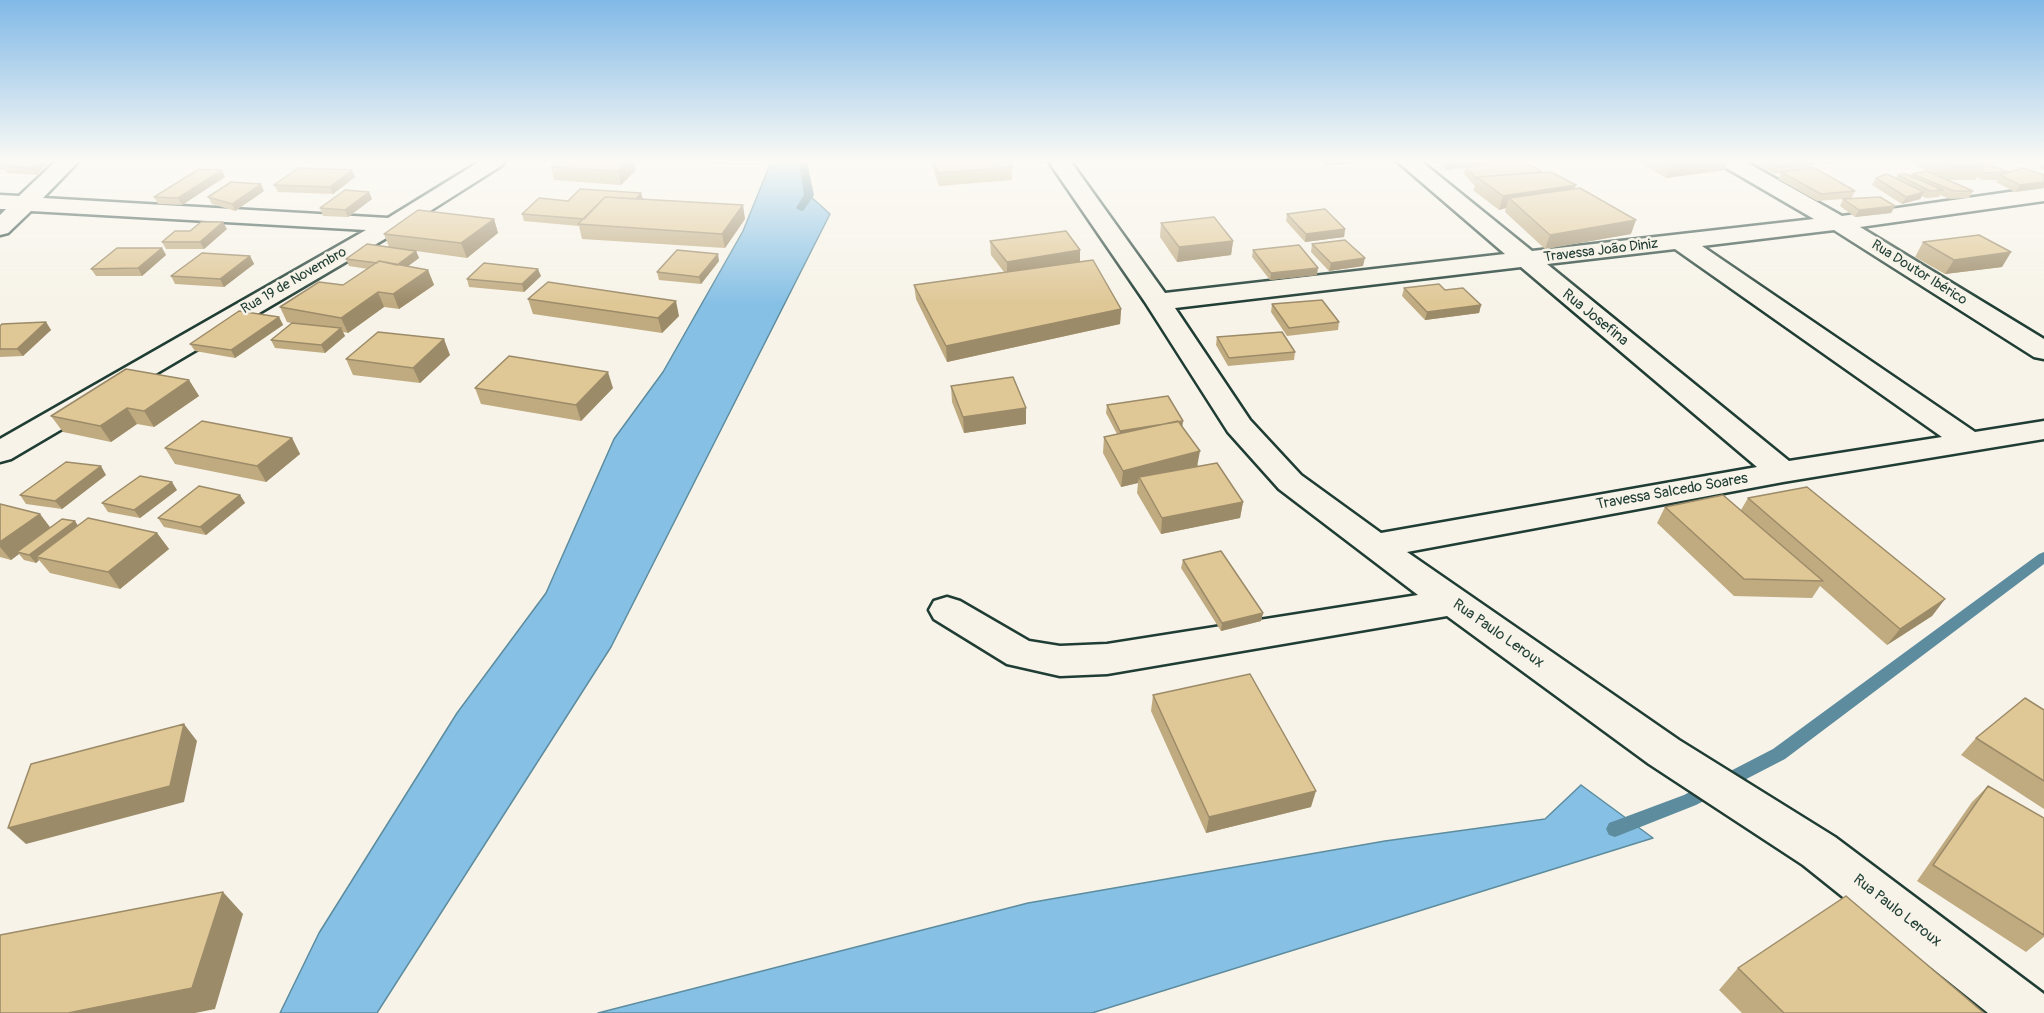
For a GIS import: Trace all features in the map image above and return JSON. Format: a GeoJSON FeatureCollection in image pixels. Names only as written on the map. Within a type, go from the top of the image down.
{"type":"FeatureCollection","features":[{"type":"Feature","properties":{"kind":"street"},"geometry":{"type":"LineString","coordinates":[[0,228],[20,209]]}},
{"type":"Feature","properties":{"kind":"street"},"geometry":{"type":"LineString","coordinates":[[131,209],[392,225]]}},
{"type":"Feature","properties":{"kind":"street","name":"Rua 19 de Novembro"},"geometry":{"type":"LineString","coordinates":[[0,452],[417,209]]}},
{"type":"Feature","properties":{"kind":"street","name":"Rua Paulo Leroux"},"geometry":{"type":"LineString","coordinates":[[1093,209],[1158,302],[1239,426],[1290,482],[1375,546],[1664,752],[1819,851],[2028,1013]]}},
{"type":"Feature","properties":{"kind":"street","name":"Rua Josefina"},"geometry":{"type":"LineString","coordinates":[[1465,209],[1784,472]]}},
{"type":"Feature","properties":{"kind":"street","name":"Rua Doutor Ibérico"},"geometry":{"type":"LineString","coordinates":[[1814,209],[2044,351]]}},
{"type":"Feature","properties":{"kind":"street","name":"Travessa João Diniz"},"geometry":{"type":"LineString","coordinates":[[1158,302],[1838,223],[1936,209]]}},
{"type":"Feature","properties":{"kind":"street"},"geometry":{"type":"LineString","coordinates":[[1679,241],[1970,442]]}},
{"type":"Feature","properties":{"kind":"street","name":"Travessa Salcedo Soares"},"geometry":{"type":"LineString","coordinates":[[1375,546],[1784,472],[2044,430]]}},
{"type":"Feature","properties":{"kind":"street"},"geometry":{"type":"LineString","coordinates":[[947,610],[1020,654],[1060,661],[1107,658],[1453,602]]}},
{"type":"Feature","properties":{"kind":"water"},"geometry":{"type":"Polygon","coordinates":[[[752,209],[825,209],[830,214],[611,647],[377,1013],[280,1013],[319,933],[457,713],[546,593],[614,439],[663,372],[743,231],[752,209]]]}},
{"type":"Feature","properties":{"kind":"water"},"geometry":{"type":"Polygon","coordinates":[[[1581,785],[1653,838],[1092,1013],[598,1013],[1028,903],[1385,841],[1545,819],[1581,785]]]}},
{"type":"Feature","properties":{"kind":"building"},"geometry":{"type":"Polygon","coordinates":[[[527,209],[593,209],[584,219],[522,214],[527,209]]]}},
{"type":"Feature","properties":{"kind":"building"},"geometry":{"type":"Polygon","coordinates":[[[593,209],[740,209],[722,234],[578,224],[593,209]]]}},
{"type":"Feature","properties":{"kind":"building"},"geometry":{"type":"Polygon","coordinates":[[[1325,209],[1345,229],[1306,234],[1287,214],[1325,209]]]}},
{"type":"Feature","properties":{"kind":"building"},"geometry":{"type":"Polygon","coordinates":[[[1521,209],[1617,209],[1636,220],[1550,235],[1521,209]]]}},
{"type":"Feature","properties":{"kind":"building"},"geometry":{"type":"Polygon","coordinates":[[[418,210],[494,219],[461,243],[384,234],[418,210]]]}},
{"type":"Feature","properties":{"kind":"building"},"geometry":{"type":"Polygon","coordinates":[[[1214,217],[1233,241],[1179,247],[1161,223],[1214,217]]]}},
{"type":"Feature","properties":{"kind":"building"},"geometry":{"type":"Polygon","coordinates":[[[201,222],[223,222],[200,242],[162,242],[175,231],[190,231],[201,222]]]}},
{"type":"Feature","properties":{"kind":"building"},"geometry":{"type":"Polygon","coordinates":[[[1066,231],[1080,250],[1007,262],[990,241],[1066,231]]]}},
{"type":"Feature","properties":{"kind":"building"},"geometry":{"type":"Polygon","coordinates":[[[1979,235],[2011,252],[1954,260],[1923,242],[1979,235]]]}},
{"type":"Feature","properties":{"kind":"building"},"geometry":{"type":"Polygon","coordinates":[[[1345,240],[1365,258],[1331,263],[1312,244],[1345,240]]]}},
{"type":"Feature","properties":{"kind":"building"},"geometry":{"type":"Polygon","coordinates":[[[367,244],[416,251],[397,265],[379,261],[377,263],[346,259],[367,244]]]}},
{"type":"Feature","properties":{"kind":"building"},"geometry":{"type":"Polygon","coordinates":[[[1299,245],[1318,268],[1271,273],[1253,250],[1299,245]]]}},
{"type":"Feature","properties":{"kind":"building"},"geometry":{"type":"Polygon","coordinates":[[[117,248],[162,248],[138,268],[91,269],[117,248]]]}},
{"type":"Feature","properties":{"kind":"building"},"geometry":{"type":"Polygon","coordinates":[[[677,250],[718,254],[699,277],[657,272],[677,250]]]}},
{"type":"Feature","properties":{"kind":"building"},"geometry":{"type":"Polygon","coordinates":[[[202,253],[250,256],[220,279],[171,276],[202,253]]]}},
{"type":"Feature","properties":{"kind":"building"},"geometry":{"type":"Polygon","coordinates":[[[1093,260],[1121,309],[946,346],[914,285],[1093,260]]]}},
{"type":"Feature","properties":{"kind":"building"},"geometry":{"type":"Polygon","coordinates":[[[379,261],[428,270],[393,294],[378,292],[341,318],[280,307],[319,282],[343,285],[379,261]]]}},
{"type":"Feature","properties":{"kind":"building"},"geometry":{"type":"Polygon","coordinates":[[[484,263],[538,269],[522,284],[467,279],[484,263]]]}},
{"type":"Feature","properties":{"kind":"building"},"geometry":{"type":"Polygon","coordinates":[[[548,282],[676,301],[658,318],[528,299],[548,282]]]}},
{"type":"Feature","properties":{"kind":"building"},"geometry":{"type":"Polygon","coordinates":[[[1439,284],[1445,290],[1463,288],[1481,305],[1427,312],[1404,288],[1439,284]]]}},
{"type":"Feature","properties":{"kind":"building"},"geometry":{"type":"Polygon","coordinates":[[[1322,300],[1339,322],[1289,328],[1272,304],[1322,300]]]}},
{"type":"Feature","properties":{"kind":"building"},"geometry":{"type":"Polygon","coordinates":[[[239,311],[279,317],[231,350],[190,344],[239,311]]]}},
{"type":"Feature","properties":{"kind":"building"},"geometry":{"type":"Polygon","coordinates":[[[46,322],[17,349],[0,349],[0,326],[2,324],[46,322]]]}},
{"type":"Feature","properties":{"kind":"building"},"geometry":{"type":"Polygon","coordinates":[[[292,323],[341,328],[321,345],[271,340],[292,323]]]}},
{"type":"Feature","properties":{"kind":"building"},"geometry":{"type":"Polygon","coordinates":[[[378,332],[444,339],[413,368],[346,359],[378,332]]]}},
{"type":"Feature","properties":{"kind":"building"},"geometry":{"type":"Polygon","coordinates":[[[1282,332],[1295,352],[1229,358],[1217,337],[1282,332]]]}},
{"type":"Feature","properties":{"kind":"building"},"geometry":{"type":"Polygon","coordinates":[[[509,356],[608,372],[576,405],[475,388],[509,356]]]}},
{"type":"Feature","properties":{"kind":"building"},"geometry":{"type":"Polygon","coordinates":[[[126,369],[189,380],[144,411],[127,408],[100,426],[51,416],[126,369]]]}},
{"type":"Feature","properties":{"kind":"building"},"geometry":{"type":"Polygon","coordinates":[[[1013,377],[1026,408],[963,417],[951,386],[1013,377]]]}},
{"type":"Feature","properties":{"kind":"building"},"geometry":{"type":"Polygon","coordinates":[[[1168,396],[1183,421],[1120,431],[1107,405],[1168,396]]]}},
{"type":"Feature","properties":{"kind":"building"},"geometry":{"type":"Polygon","coordinates":[[[202,421],[292,438],[257,466],[165,448],[202,421]]]}},
{"type":"Feature","properties":{"kind":"building"},"geometry":{"type":"Polygon","coordinates":[[[1178,421],[1200,451],[1123,471],[1104,437],[1178,421]]]}},
{"type":"Feature","properties":{"kind":"building"},"geometry":{"type":"Polygon","coordinates":[[[66,462],[101,466],[55,501],[20,495],[66,462]]]}},
{"type":"Feature","properties":{"kind":"building"},"geometry":{"type":"Polygon","coordinates":[[[1217,463],[1243,502],[1162,518],[1139,477],[1217,463]]]}},
{"type":"Feature","properties":{"kind":"building"},"geometry":{"type":"Polygon","coordinates":[[[140,476],[172,482],[134,510],[102,503],[140,476]]]}},
{"type":"Feature","properties":{"kind":"building"},"geometry":{"type":"Polygon","coordinates":[[[199,486],[240,495],[200,527],[158,518],[199,486]]]}},
{"type":"Feature","properties":{"kind":"building"},"geometry":{"type":"Polygon","coordinates":[[[1807,487],[1945,599],[1900,629],[1748,498],[1807,487]]]}},
{"type":"Feature","properties":{"kind":"building"},"geometry":{"type":"Polygon","coordinates":[[[1723,495],[1823,581],[1744,579],[1665,507],[1723,495]]]}},
{"type":"Feature","properties":{"kind":"building"},"geometry":{"type":"Polygon","coordinates":[[[0,504],[40,514],[0,542],[0,504]]]}},
{"type":"Feature","properties":{"kind":"building"},"geometry":{"type":"Polygon","coordinates":[[[88,518],[157,533],[108,572],[36,557],[88,518]]]}},
{"type":"Feature","properties":{"kind":"building"},"geometry":{"type":"Polygon","coordinates":[[[62,519],[75,521],[29,555],[17,552],[62,519]]]}},
{"type":"Feature","properties":{"kind":"building"},"geometry":{"type":"Polygon","coordinates":[[[1221,551],[1263,613],[1222,623],[1183,560],[1221,551]]]}},
{"type":"Feature","properties":{"kind":"building"},"geometry":{"type":"Polygon","coordinates":[[[1250,674],[1316,791],[1209,817],[1153,695],[1250,674]]]}},
{"type":"Feature","properties":{"kind":"building"},"geometry":{"type":"Polygon","coordinates":[[[2025,698],[2044,710],[2044,781],[1976,738],[2025,698]]]}},
{"type":"Feature","properties":{"kind":"building"},"geometry":{"type":"Polygon","coordinates":[[[184,724],[170,786],[8,828],[31,764],[184,724]]]}},
{"type":"Feature","properties":{"kind":"building"},"geometry":{"type":"Polygon","coordinates":[[[1988,786],[2044,818],[2044,935],[1933,865],[1988,786]]]}},
{"type":"Feature","properties":{"kind":"building"},"geometry":{"type":"Polygon","coordinates":[[[223,892],[192,988],[68,1013],[0,1013],[0,935],[223,892]]]}},
{"type":"Feature","properties":{"kind":"building"},"geometry":{"type":"Polygon","coordinates":[[[1846,896],[1984,1013],[1784,1013],[1738,968],[1846,896]]]}},
{"type":"Feature","properties":{"kind":"waterway"},"geometry":{"type":"LineString","coordinates":[[1615,829],[1690,800],[1779,754],[2044,557]]}}]}
